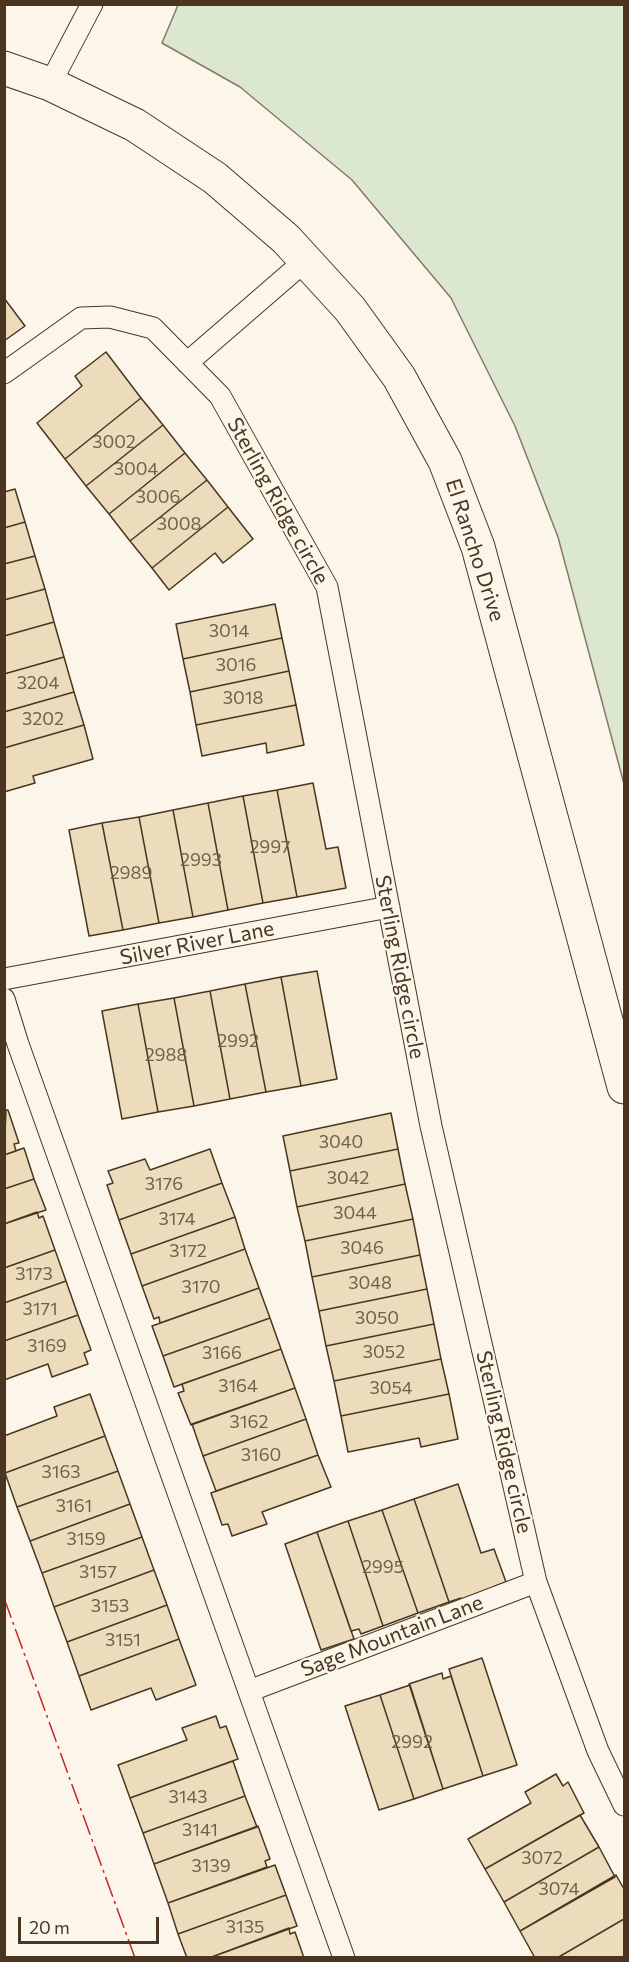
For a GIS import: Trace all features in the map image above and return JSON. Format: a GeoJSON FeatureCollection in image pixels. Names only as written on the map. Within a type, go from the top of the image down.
{"type":"FeatureCollection","features":[{"type":"Feature","properties":{"kind":"main road","name":"El Rancho Drive"},"geometry":{"type":"LineString","coordinates":[[4,68],[50,84],[135,125],[215,178],[286,238],[350,309],[399,377],[445,461],[478,547],[624,1087]]}},
{"type":"Feature","properties":{"kind":"lane"},"geometry":{"type":"LineString","coordinates":[[50,84],[92,4]]}},
{"type":"Feature","properties":{"kind":"lane"},"geometry":{"type":"LineString","coordinates":[[187,363],[306,261]]}},
{"type":"Feature","properties":{"kind":"lane","name":"Sterling Ridge circle"},"geometry":{"type":"LineString","coordinates":[[4,373],[81,318],[110,317],[153,328],[220,396],[327,587],[431,1126],[536,1582],[598,1751],[624,1805]]}},
{"type":"Feature","properties":{"kind":"lane","name":"Silver River Lane"},"geometry":{"type":"LineString","coordinates":[[4,979],[388,907]]}},
{"type":"Feature","properties":{"kind":"lane"},"geometry":{"type":"LineString","coordinates":[[4,999],[344,1958]]}},
{"type":"Feature","properties":{"kind":"lane","name":"Sage Mountain Lane"},"geometry":{"type":"LineString","coordinates":[[249,1691],[536,1582]]}},
{"type":"Feature","properties":{"kind":"green space"},"geometry":{"type":"Polygon","coordinates":[[[178,5],[624,5],[624,784],[558,537],[515,426],[451,298],[352,180],[240,87],[162,43],[178,5]]]}},
{"type":"Feature","properties":{"kind":"building"},"geometry":{"type":"Polygon","coordinates":[[[4,298],[25,326],[4,341],[4,298]]]}},
{"type":"Feature","properties":{"kind":"building"},"geometry":{"type":"Polygon","coordinates":[[[106,352],[141,398],[65,459],[37,423],[82,386],[75,376],[106,352]]]}},
{"type":"Feature","properties":{"kind":"building"},"geometry":{"type":"Polygon","coordinates":[[[141,398],[163,425],[86,486],[65,459],[141,398]]]}},
{"type":"Feature","properties":{"kind":"building"},"geometry":{"type":"Polygon","coordinates":[[[163,425],[185,453],[109,514],[86,486],[163,425]]]}},
{"type":"Feature","properties":{"kind":"building"},"geometry":{"type":"Polygon","coordinates":[[[185,453],[207,480],[130,541],[109,514],[185,453]]]}},
{"type":"Feature","properties":{"kind":"building"},"geometry":{"type":"Polygon","coordinates":[[[207,480],[228,507],[152,568],[130,541],[207,480]]]}},
{"type":"Feature","properties":{"kind":"building"},"geometry":{"type":"Polygon","coordinates":[[[15,489],[25,522],[4,528],[4,492],[15,489]]]}},
{"type":"Feature","properties":{"kind":"building"},"geometry":{"type":"Polygon","coordinates":[[[228,507],[253,539],[223,563],[215,553],[169,590],[152,568],[228,507]]]}},
{"type":"Feature","properties":{"kind":"building"},"geometry":{"type":"Polygon","coordinates":[[[25,522],[35,556],[4,564],[4,528],[25,522]]]}},
{"type":"Feature","properties":{"kind":"building"},"geometry":{"type":"Polygon","coordinates":[[[35,556],[45,589],[4,600],[4,564],[35,556]]]}},
{"type":"Feature","properties":{"kind":"building"},"geometry":{"type":"Polygon","coordinates":[[[45,589],[54,622],[4,636],[4,600],[45,589]]]}},
{"type":"Feature","properties":{"kind":"building"},"geometry":{"type":"Polygon","coordinates":[[[275,604],[282,638],[183,659],[176,624],[275,604]]]}},
{"type":"Feature","properties":{"kind":"building"},"geometry":{"type":"Polygon","coordinates":[[[54,622],[64,657],[4,674],[4,636],[54,622]]]}},
{"type":"Feature","properties":{"kind":"building"},"geometry":{"type":"Polygon","coordinates":[[[282,638],[289,671],[190,692],[183,659],[282,638]]]}},
{"type":"Feature","properties":{"kind":"building"},"geometry":{"type":"Polygon","coordinates":[[[64,657],[74,692],[4,712],[4,674],[64,657]]]}},
{"type":"Feature","properties":{"kind":"building"},"geometry":{"type":"Polygon","coordinates":[[[289,671],[296,705],[196,725],[190,692],[289,671]]]}},
{"type":"Feature","properties":{"kind":"building"},"geometry":{"type":"Polygon","coordinates":[[[74,692],[84,725],[4,748],[4,712],[74,692]]]}},
{"type":"Feature","properties":{"kind":"building"},"geometry":{"type":"Polygon","coordinates":[[[296,705],[304,745],[267,753],[266,743],[202,756],[196,725],[296,705]]]}},
{"type":"Feature","properties":{"kind":"building"},"geometry":{"type":"Polygon","coordinates":[[[84,725],[93,759],[33,776],[35,783],[4,792],[4,748],[84,725]]]}},
{"type":"Feature","properties":{"kind":"building"},"geometry":{"type":"Polygon","coordinates":[[[313,783],[326,849],[338,847],[346,888],[297,897],[277,790],[313,783]]]}},
{"type":"Feature","properties":{"kind":"building"},"geometry":{"type":"Polygon","coordinates":[[[277,790],[297,897],[263,903],[243,796],[277,790]]]}},
{"type":"Feature","properties":{"kind":"building"},"geometry":{"type":"Polygon","coordinates":[[[243,796],[263,903],[228,910],[208,803],[243,796]]]}},
{"type":"Feature","properties":{"kind":"building"},"geometry":{"type":"Polygon","coordinates":[[[208,803],[228,910],[193,917],[173,810],[208,803]]]}},
{"type":"Feature","properties":{"kind":"building"},"geometry":{"type":"Polygon","coordinates":[[[173,810],[193,917],[159,923],[139,817],[173,810]]]}},
{"type":"Feature","properties":{"kind":"building"},"geometry":{"type":"Polygon","coordinates":[[[139,817],[159,923],[123,930],[102,823],[139,817]]]}},
{"type":"Feature","properties":{"kind":"building"},"geometry":{"type":"Polygon","coordinates":[[[102,823],[123,930],[89,936],[69,830],[102,823]]]}},
{"type":"Feature","properties":{"kind":"building"},"geometry":{"type":"Polygon","coordinates":[[[317,971],[337,1079],[301,1086],[281,977],[317,971]]]}},
{"type":"Feature","properties":{"kind":"building"},"geometry":{"type":"Polygon","coordinates":[[[281,977],[301,1086],[266,1092],[245,984],[281,977]]]}},
{"type":"Feature","properties":{"kind":"building"},"geometry":{"type":"Polygon","coordinates":[[[245,984],[266,1092],[230,1099],[210,991],[245,984]]]}},
{"type":"Feature","properties":{"kind":"building"},"geometry":{"type":"Polygon","coordinates":[[[210,991],[230,1099],[194,1106],[174,998],[210,991]]]}},
{"type":"Feature","properties":{"kind":"building"},"geometry":{"type":"Polygon","coordinates":[[[174,998],[194,1106],[158,1112],[138,1004],[174,998]]]}},
{"type":"Feature","properties":{"kind":"building"},"geometry":{"type":"Polygon","coordinates":[[[138,1004],[158,1112],[122,1119],[102,1011],[138,1004]]]}},
{"type":"Feature","properties":{"kind":"building"},"geometry":{"type":"Polygon","coordinates":[[[6,1110],[8,1110],[19,1143],[14,1144],[16,1151],[4,1155],[6,1110]]]}},
{"type":"Feature","properties":{"kind":"building"},"geometry":{"type":"Polygon","coordinates":[[[391,1113],[398,1149],[290,1171],[283,1136],[391,1113]]]}},
{"type":"Feature","properties":{"kind":"building"},"geometry":{"type":"Polygon","coordinates":[[[24,1148],[34,1179],[4,1189],[4,1155],[24,1148]]]}},
{"type":"Feature","properties":{"kind":"building"},"geometry":{"type":"Polygon","coordinates":[[[210,1149],[222,1183],[119,1220],[107,1185],[113,1183],[108,1171],[145,1159],[150,1170],[210,1149]]]}},
{"type":"Feature","properties":{"kind":"building"},"geometry":{"type":"Polygon","coordinates":[[[398,1149],[405,1184],[297,1207],[290,1171],[398,1149]]]}},
{"type":"Feature","properties":{"kind":"building"},"geometry":{"type":"Polygon","coordinates":[[[34,1179],[46,1210],[4,1224],[4,1189],[34,1179]]]}},
{"type":"Feature","properties":{"kind":"building"},"geometry":{"type":"Polygon","coordinates":[[[222,1183],[235,1217],[131,1254],[119,1220],[222,1183]]]}},
{"type":"Feature","properties":{"kind":"building"},"geometry":{"type":"Polygon","coordinates":[[[405,1184],[413,1219],[305,1241],[297,1207],[405,1184]]]}},
{"type":"Feature","properties":{"kind":"building"},"geometry":{"type":"Polygon","coordinates":[[[37,1212],[39,1218],[43,1216],[55,1250],[4,1268],[4,1224],[37,1212]]]}},
{"type":"Feature","properties":{"kind":"building"},"geometry":{"type":"Polygon","coordinates":[[[235,1217],[245,1249],[142,1286],[131,1254],[235,1217]]]}},
{"type":"Feature","properties":{"kind":"building"},"geometry":{"type":"Polygon","coordinates":[[[413,1219],[420,1255],[312,1277],[305,1241],[413,1219]]]}},
{"type":"Feature","properties":{"kind":"building"},"geometry":{"type":"Polygon","coordinates":[[[245,1249],[259,1288],[160,1323],[159,1317],[154,1319],[142,1286],[245,1249]]]}},
{"type":"Feature","properties":{"kind":"building"},"geometry":{"type":"Polygon","coordinates":[[[55,1250],[66,1281],[4,1303],[4,1268],[55,1250]]]}},
{"type":"Feature","properties":{"kind":"building"},"geometry":{"type":"Polygon","coordinates":[[[420,1255],[427,1289],[319,1311],[312,1277],[420,1255]]]}},
{"type":"Feature","properties":{"kind":"building"},"geometry":{"type":"Polygon","coordinates":[[[66,1281],[78,1315],[4,1341],[4,1303],[66,1281]]]}},
{"type":"Feature","properties":{"kind":"building"},"geometry":{"type":"Polygon","coordinates":[[[259,1288],[270,1318],[163,1356],[152,1326],[259,1288]]]}},
{"type":"Feature","properties":{"kind":"building"},"geometry":{"type":"Polygon","coordinates":[[[427,1289],[434,1324],[326,1346],[319,1311],[427,1289]]]}},
{"type":"Feature","properties":{"kind":"building"},"geometry":{"type":"Polygon","coordinates":[[[78,1315],[91,1350],[84,1353],[88,1364],[52,1377],[48,1364],[4,1380],[4,1341],[78,1315]]]}},
{"type":"Feature","properties":{"kind":"building"},"geometry":{"type":"Polygon","coordinates":[[[270,1318],[281,1349],[174,1387],[163,1356],[270,1318]]]}},
{"type":"Feature","properties":{"kind":"building"},"geometry":{"type":"Polygon","coordinates":[[[434,1324],[441,1359],[334,1381],[326,1346],[434,1324]]]}},
{"type":"Feature","properties":{"kind":"building"},"geometry":{"type":"Polygon","coordinates":[[[281,1349],[295,1388],[191,1425],[178,1393],[184,1391],[182,1384],[281,1349]]]}},
{"type":"Feature","properties":{"kind":"building"},"geometry":{"type":"Polygon","coordinates":[[[441,1359],[449,1394],[341,1416],[334,1381],[441,1359]]]}},
{"type":"Feature","properties":{"kind":"building"},"geometry":{"type":"Polygon","coordinates":[[[295,1388],[306,1419],[203,1456],[192,1424],[295,1388]]]}},
{"type":"Feature","properties":{"kind":"building"},"geometry":{"type":"Polygon","coordinates":[[[90,1394],[105,1436],[5,1473],[4,1436],[57,1416],[54,1407],[90,1394]]]}},
{"type":"Feature","properties":{"kind":"building"},"geometry":{"type":"Polygon","coordinates":[[[449,1394],[458,1439],[421,1447],[419,1438],[348,1452],[341,1416],[449,1394]]]}},
{"type":"Feature","properties":{"kind":"building"},"geometry":{"type":"Polygon","coordinates":[[[306,1419],[318,1455],[216,1491],[203,1456],[306,1419]]]}},
{"type":"Feature","properties":{"kind":"building"},"geometry":{"type":"Polygon","coordinates":[[[105,1436],[118,1471],[17,1507],[5,1473],[105,1436]]]}},
{"type":"Feature","properties":{"kind":"building"},"geometry":{"type":"Polygon","coordinates":[[[318,1455],[331,1487],[262,1512],[267,1524],[232,1536],[228,1524],[222,1525],[211,1493],[318,1455]]]}},
{"type":"Feature","properties":{"kind":"building"},"geometry":{"type":"Polygon","coordinates":[[[118,1471],[130,1504],[30,1541],[17,1507],[118,1471]]]}},
{"type":"Feature","properties":{"kind":"building"},"geometry":{"type":"Polygon","coordinates":[[[458,1484],[481,1553],[494,1549],[506,1582],[493,1587],[495,1592],[463,1603],[461,1598],[449,1602],[414,1499],[458,1484]]]}},
{"type":"Feature","properties":{"kind":"building"},"geometry":{"type":"Polygon","coordinates":[[[414,1499],[449,1602],[418,1613],[382,1510],[414,1499]]]}},
{"type":"Feature","properties":{"kind":"building"},"geometry":{"type":"Polygon","coordinates":[[[130,1504],[142,1537],[42,1573],[30,1541],[130,1504]]]}},
{"type":"Feature","properties":{"kind":"building"},"geometry":{"type":"Polygon","coordinates":[[[382,1510],[418,1613],[383,1626],[348,1521],[382,1510]]]}},
{"type":"Feature","properties":{"kind":"building"},"geometry":{"type":"Polygon","coordinates":[[[348,1521],[383,1626],[361,1634],[359,1629],[351,1631],[317,1532],[348,1521]]]}},
{"type":"Feature","properties":{"kind":"building"},"geometry":{"type":"Polygon","coordinates":[[[317,1532],[354,1639],[321,1650],[285,1544],[317,1532]]]}},
{"type":"Feature","properties":{"kind":"building"},"geometry":{"type":"Polygon","coordinates":[[[142,1537],[154,1570],[54,1607],[42,1573],[142,1537]]]}},
{"type":"Feature","properties":{"kind":"building"},"geometry":{"type":"Polygon","coordinates":[[[154,1570],[167,1605],[67,1642],[54,1607],[154,1570]]]}},
{"type":"Feature","properties":{"kind":"building"},"geometry":{"type":"Polygon","coordinates":[[[167,1605],[179,1639],[79,1676],[67,1642],[167,1605]]]}},
{"type":"Feature","properties":{"kind":"building"},"geometry":{"type":"Polygon","coordinates":[[[179,1639],[196,1685],[156,1700],[151,1688],[91,1710],[79,1676],[179,1639]]]}},
{"type":"Feature","properties":{"kind":"building"},"geometry":{"type":"Polygon","coordinates":[[[482,1658],[517,1765],[483,1776],[449,1669],[482,1658]]]}},
{"type":"Feature","properties":{"kind":"building"},"geometry":{"type":"Polygon","coordinates":[[[442,1673],[443,1679],[451,1676],[483,1776],[443,1789],[409,1684],[442,1673]]]}},
{"type":"Feature","properties":{"kind":"building"},"geometry":{"type":"Polygon","coordinates":[[[410,1685],[443,1789],[414,1799],[380,1695],[410,1685]]]}},
{"type":"Feature","properties":{"kind":"building"},"geometry":{"type":"Polygon","coordinates":[[[380,1695],[414,1799],[379,1810],[345,1706],[380,1695]]]}},
{"type":"Feature","properties":{"kind":"building"},"geometry":{"type":"Polygon","coordinates":[[[216,1716],[220,1728],[226,1726],[238,1759],[130,1798],[118,1765],[187,1740],[182,1728],[216,1716]]]}},
{"type":"Feature","properties":{"kind":"building"},"geometry":{"type":"Polygon","coordinates":[[[233,1761],[245,1796],[143,1833],[130,1798],[233,1761]]]}},
{"type":"Feature","properties":{"kind":"building"},"geometry":{"type":"Polygon","coordinates":[[[556,1774],[563,1786],[568,1782],[584,1813],[485,1869],[468,1839],[531,1803],[525,1792],[556,1774]]]}},
{"type":"Feature","properties":{"kind":"building"},"geometry":{"type":"Polygon","coordinates":[[[245,1796],[257,1827],[154,1864],[143,1833],[245,1796]]]}},
{"type":"Feature","properties":{"kind":"building"},"geometry":{"type":"Polygon","coordinates":[[[580,1815],[599,1847],[504,1902],[485,1869],[580,1815]]]}},
{"type":"Feature","properties":{"kind":"building"},"geometry":{"type":"Polygon","coordinates":[[[258,1826],[270,1859],[265,1861],[267,1867],[168,1903],[154,1864],[258,1826]]]}},
{"type":"Feature","properties":{"kind":"building"},"geometry":{"type":"Polygon","coordinates":[[[599,1847],[615,1877],[520,1931],[504,1902],[599,1847]]]}},
{"type":"Feature","properties":{"kind":"building"},"geometry":{"type":"Polygon","coordinates":[[[275,1865],[286,1895],[178,1934],[168,1903],[275,1865]]]}},
{"type":"Feature","properties":{"kind":"building"},"geometry":{"type":"Polygon","coordinates":[[[616,1875],[624,1889],[624,1919],[557,1958],[535,1958],[520,1931],[616,1875]]]}},
{"type":"Feature","properties":{"kind":"building"},"geometry":{"type":"Polygon","coordinates":[[[286,1895],[297,1926],[209,1958],[187,1958],[178,1934],[286,1895]]]}},
{"type":"Feature","properties":{"kind":"building"},"geometry":{"type":"Polygon","coordinates":[[[624,1919],[624,1957],[557,1958],[624,1919]]]}},
{"type":"Feature","properties":{"kind":"building"},"geometry":{"type":"Polygon","coordinates":[[[289,1928],[290,1934],[295,1932],[304,1958],[209,1958],[289,1928]]]}},
{"type":"Feature","properties":{"kind":"power"},"geometry":{"type":"LineString","coordinates":[[4,1598],[135,1958]]}}]}
